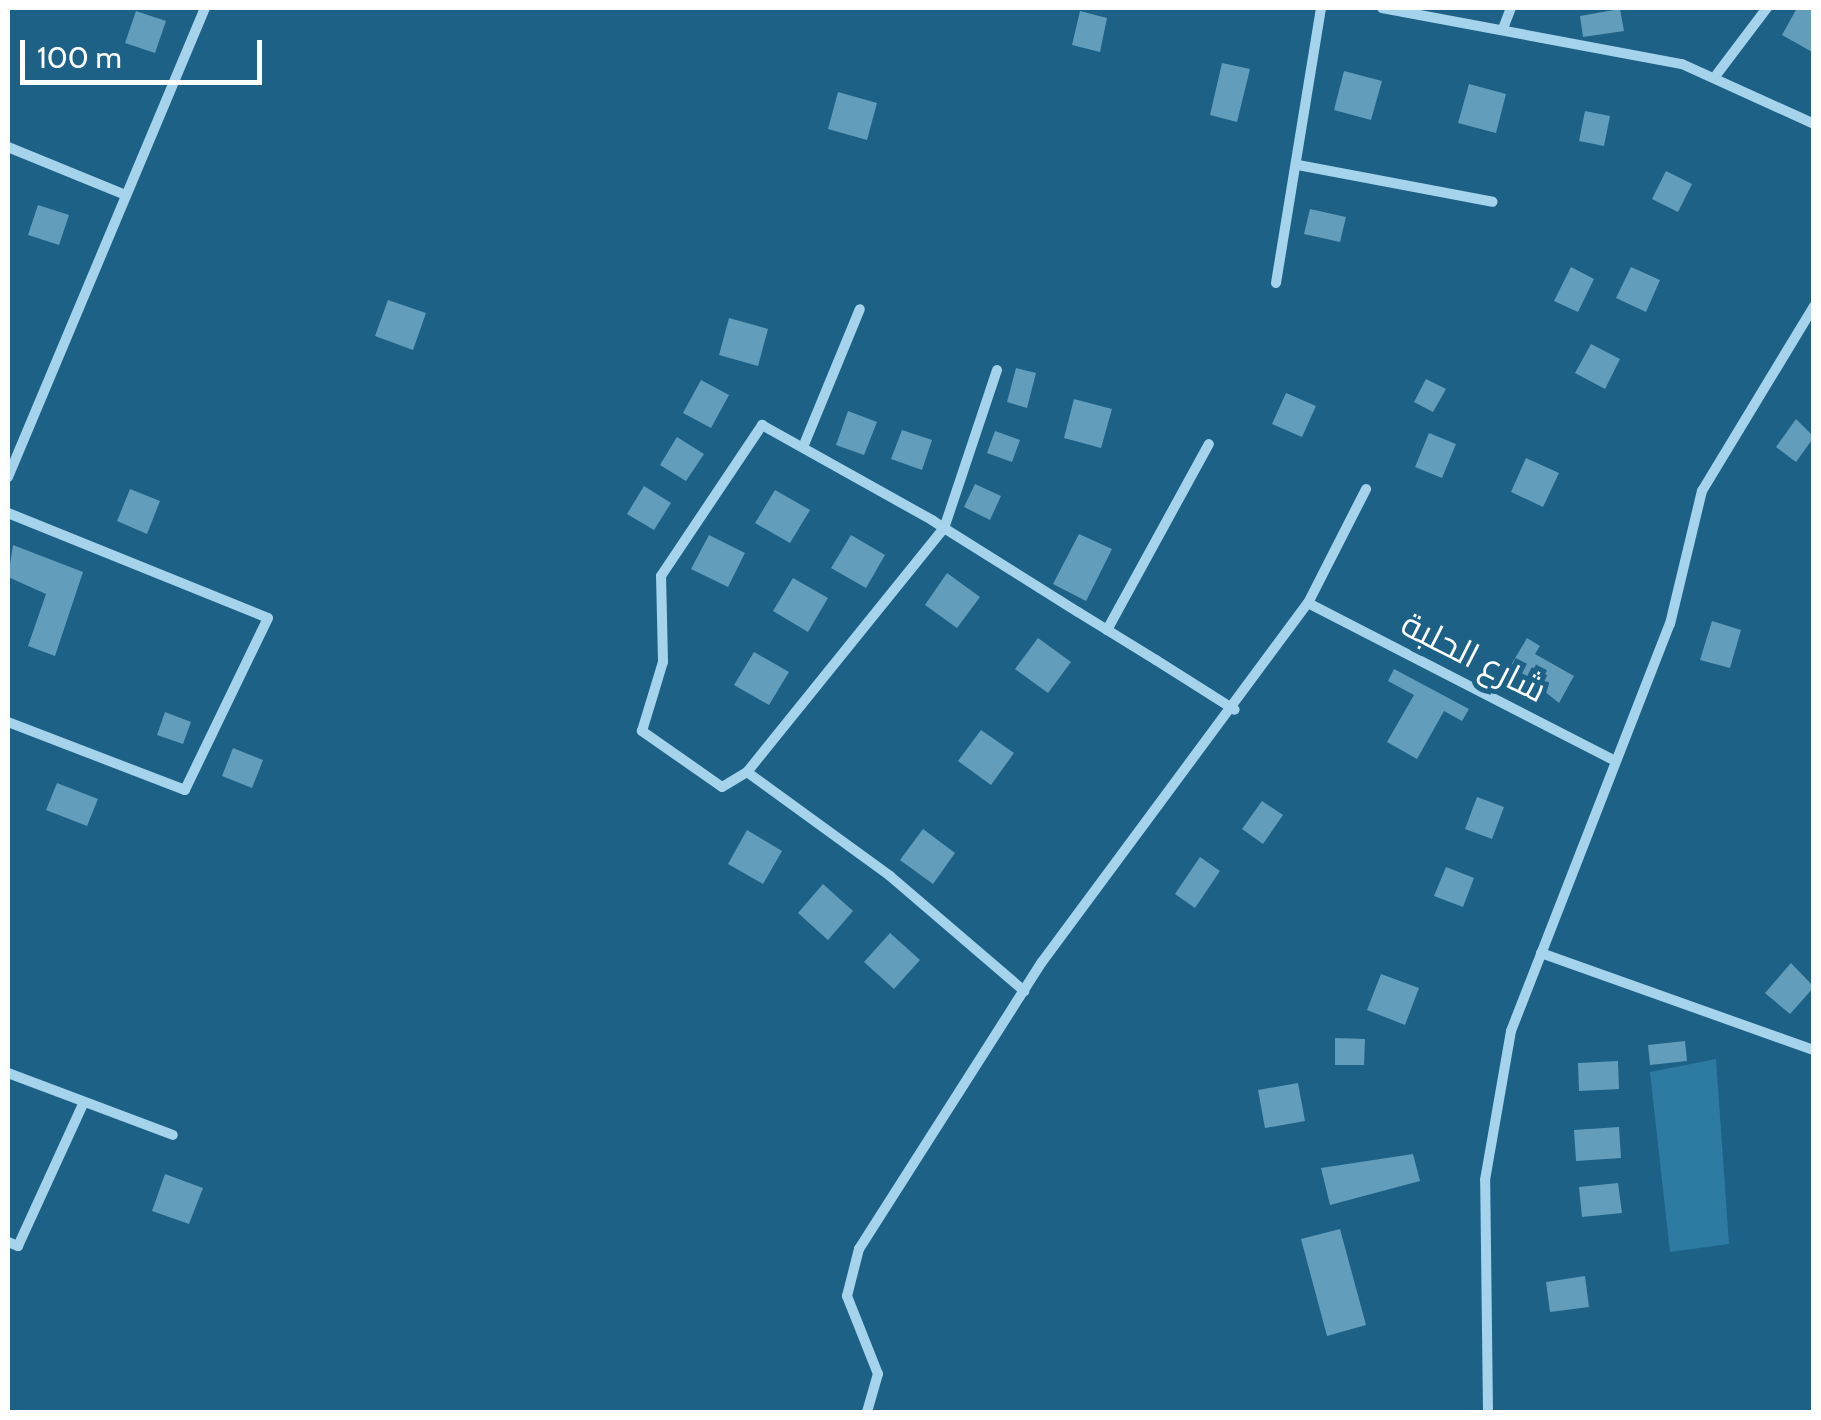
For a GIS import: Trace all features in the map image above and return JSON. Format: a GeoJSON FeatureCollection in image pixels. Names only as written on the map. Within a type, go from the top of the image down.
{"type":"FeatureCollection","features":[{"type":"Feature","properties":{"kind":"street"},"geometry":{"type":"LineString","coordinates":[[8,477],[204,8]]}},
{"type":"Feature","properties":{"kind":"street"},"geometry":{"type":"LineString","coordinates":[[1276,283],[1321,8]]}},
{"type":"Feature","properties":{"kind":"street"},"geometry":{"type":"LineString","coordinates":[[1382,8],[1504,26],[1717,74],[1814,124]]}},
{"type":"Feature","properties":{"kind":"street"},"geometry":{"type":"LineString","coordinates":[[1504,26],[1511,8]]}},
{"type":"Feature","properties":{"kind":"street"},"geometry":{"type":"LineString","coordinates":[[1717,74],[1767,8]]}},
{"type":"Feature","properties":{"kind":"street"},"geometry":{"type":"LineString","coordinates":[[8,148],[124,194]]}},
{"type":"Feature","properties":{"kind":"street"},"geometry":{"type":"LineString","coordinates":[[1298,165],[1493,202]]}},
{"type":"Feature","properties":{"kind":"street"},"geometry":{"type":"LineString","coordinates":[[1488,1412],[1485,1180],[1499,1077],[1540,953],[1670,624],[1712,465],[1814,306]]}},
{"type":"Feature","properties":{"kind":"street"},"geometry":{"type":"LineString","coordinates":[[803,448],[860,310]]}},
{"type":"Feature","properties":{"kind":"street"},"geometry":{"type":"LineString","coordinates":[[997,370],[944,528],[747,772],[722,787],[642,731],[662,662],[661,580],[758,428],[803,448],[944,528],[1235,710]]}},
{"type":"Feature","properties":{"kind":"street"},"geometry":{"type":"LineString","coordinates":[[1107,630],[1209,444]]}},
{"type":"Feature","properties":{"kind":"street"},"geometry":{"type":"LineString","coordinates":[[867,1412],[878,1374],[850,1312],[852,1268],[1024,991],[1235,710],[1308,603],[1366,488]]}},
{"type":"Feature","properties":{"kind":"street"},"geometry":{"type":"LineString","coordinates":[[8,513],[268,618],[185,790],[8,722]]}},
{"type":"Feature","properties":{"kind":"street","name":"شارع الحلبة"},"geometry":{"type":"LineString","coordinates":[[1308,603],[1616,761]]}},
{"type":"Feature","properties":{"kind":"street"},"geometry":{"type":"LineString","coordinates":[[747,772],[890,876],[1024,991]]}},
{"type":"Feature","properties":{"kind":"street"},"geometry":{"type":"LineString","coordinates":[[1540,953],[1814,1050]]}},
{"type":"Feature","properties":{"kind":"street"},"geometry":{"type":"LineString","coordinates":[[8,1073],[173,1135]]}},
{"type":"Feature","properties":{"kind":"street"},"geometry":{"type":"LineString","coordinates":[[8,1242],[18,1246],[84,1102]]}},
{"type":"Feature","properties":{"kind":"shaded area"},"geometry":{"type":"Polygon","coordinates":[[[1716,1059],[1729,1244],[1670,1252],[1650,1072],[1716,1059]]]}},
{"type":"Feature","properties":{"kind":"building"},"geometry":{"type":"Polygon","coordinates":[[[1797,8],[1814,8],[1814,53],[1782,35],[1797,8]]]}},
{"type":"Feature","properties":{"kind":"building"},"geometry":{"type":"Polygon","coordinates":[[[1620,9],[1624,31],[1583,37],[1580,16],[1620,9]]]}},
{"type":"Feature","properties":{"kind":"building"},"geometry":{"type":"Polygon","coordinates":[[[136,11],[166,21],[155,53],[125,43],[136,11]]]}},
{"type":"Feature","properties":{"kind":"building"},"geometry":{"type":"Polygon","coordinates":[[[1080,11],[1107,18],[1100,52],[1072,45],[1080,11]]]}},
{"type":"Feature","properties":{"kind":"building"},"geometry":{"type":"Polygon","coordinates":[[[1222,63],[1250,69],[1237,122],[1210,115],[1222,63]]]}},
{"type":"Feature","properties":{"kind":"building"},"geometry":{"type":"Polygon","coordinates":[[[1344,71],[1382,81],[1371,120],[1334,110],[1344,71]]]}},
{"type":"Feature","properties":{"kind":"building"},"geometry":{"type":"Polygon","coordinates":[[[1469,84],[1506,94],[1496,133],[1458,123],[1469,84]]]}},
{"type":"Feature","properties":{"kind":"building"},"geometry":{"type":"Polygon","coordinates":[[[838,92],[877,103],[867,140],[828,129],[838,92]]]}},
{"type":"Feature","properties":{"kind":"building"},"geometry":{"type":"Polygon","coordinates":[[[1585,111],[1610,116],[1604,146],[1579,141],[1585,111]]]}},
{"type":"Feature","properties":{"kind":"building"},"geometry":{"type":"Polygon","coordinates":[[[1666,171],[1692,184],[1678,212],[1652,199],[1666,171]]]}},
{"type":"Feature","properties":{"kind":"building"},"geometry":{"type":"Polygon","coordinates":[[[38,205],[69,215],[59,245],[28,235],[38,205]]]}},
{"type":"Feature","properties":{"kind":"building"},"geometry":{"type":"Polygon","coordinates":[[[1310,209],[1346,217],[1340,242],[1304,234],[1310,209]]]}},
{"type":"Feature","properties":{"kind":"building"},"geometry":{"type":"Polygon","coordinates":[[[1571,267],[1594,279],[1578,312],[1554,301],[1571,267]]]}},
{"type":"Feature","properties":{"kind":"building"},"geometry":{"type":"Polygon","coordinates":[[[1631,267],[1660,280],[1646,312],[1616,298],[1631,267]]]}},
{"type":"Feature","properties":{"kind":"building"},"geometry":{"type":"Polygon","coordinates":[[[388,300],[426,313],[413,350],[375,336],[388,300]]]}},
{"type":"Feature","properties":{"kind":"building"},"geometry":{"type":"Polygon","coordinates":[[[729,318],[768,329],[758,366],[719,355],[729,318]]]}},
{"type":"Feature","properties":{"kind":"building"},"geometry":{"type":"Polygon","coordinates":[[[1591,344],[1620,359],[1605,389],[1575,373],[1591,344]]]}},
{"type":"Feature","properties":{"kind":"building"},"geometry":{"type":"Polygon","coordinates":[[[1016,368],[1036,373],[1027,408],[1007,402],[1016,368]]]}},
{"type":"Feature","properties":{"kind":"building"},"geometry":{"type":"Polygon","coordinates":[[[1426,379],[1446,389],[1433,412],[1414,402],[1426,379]]]}},
{"type":"Feature","properties":{"kind":"building"},"geometry":{"type":"Polygon","coordinates":[[[701,380],[729,395],[711,428],[683,413],[701,380]]]}},
{"type":"Feature","properties":{"kind":"building"},"geometry":{"type":"Polygon","coordinates":[[[1286,393],[1316,406],[1302,437],[1272,424],[1286,393]]]}},
{"type":"Feature","properties":{"kind":"building"},"geometry":{"type":"Polygon","coordinates":[[[1074,399],[1112,409],[1101,448],[1064,438],[1074,399]]]}},
{"type":"Feature","properties":{"kind":"building"},"geometry":{"type":"Polygon","coordinates":[[[848,411],[877,422],[864,455],[836,445],[848,411]]]}},
{"type":"Feature","properties":{"kind":"building"},"geometry":{"type":"Polygon","coordinates":[[[1796,419],[1814,437],[1796,462],[1776,447],[1796,419]]]}},
{"type":"Feature","properties":{"kind":"building"},"geometry":{"type":"Polygon","coordinates":[[[902,430],[932,440],[922,470],[891,459],[902,430]]]}},
{"type":"Feature","properties":{"kind":"building"},"geometry":{"type":"Polygon","coordinates":[[[995,431],[1020,440],[1012,462],[987,453],[995,431]]]}},
{"type":"Feature","properties":{"kind":"building"},"geometry":{"type":"Polygon","coordinates":[[[1429,433],[1456,444],[1442,478],[1415,467],[1429,433]]]}},
{"type":"Feature","properties":{"kind":"building"},"geometry":{"type":"Polygon","coordinates":[[[677,437],[704,454],[686,481],[660,465],[677,437]]]}},
{"type":"Feature","properties":{"kind":"building"},"geometry":{"type":"Polygon","coordinates":[[[1526,458],[1559,473],[1543,507],[1511,492],[1526,458]]]}},
{"type":"Feature","properties":{"kind":"building"},"geometry":{"type":"Polygon","coordinates":[[[975,484],[1001,496],[990,520],[964,507],[975,484]]]}},
{"type":"Feature","properties":{"kind":"building"},"geometry":{"type":"Polygon","coordinates":[[[644,486],[671,503],[654,530],[627,514],[644,486]]]}},
{"type":"Feature","properties":{"kind":"building"},"geometry":{"type":"Polygon","coordinates":[[[130,489],[160,501],[147,534],[117,521],[130,489]]]}},
{"type":"Feature","properties":{"kind":"building"},"geometry":{"type":"Polygon","coordinates":[[[775,490],[810,510],[790,543],[755,523],[775,490]]]}},
{"type":"Feature","properties":{"kind":"building"},"geometry":{"type":"Polygon","coordinates":[[[1079,534],[1112,549],[1086,601],[1053,584],[1079,534]]]}},
{"type":"Feature","properties":{"kind":"building"},"geometry":{"type":"Polygon","coordinates":[[[709,535],[745,553],[728,587],[691,569],[709,535]]]}},
{"type":"Feature","properties":{"kind":"building"},"geometry":{"type":"Polygon","coordinates":[[[851,535],[885,555],[866,588],[831,568],[851,535]]]}},
{"type":"Feature","properties":{"kind":"building"},"geometry":{"type":"Polygon","coordinates":[[[13,545],[83,572],[55,656],[28,646],[46,594],[8,577],[13,545]]]}},
{"type":"Feature","properties":{"kind":"building"},"geometry":{"type":"Polygon","coordinates":[[[947,573],[980,597],[957,628],[925,605],[947,573]]]}},
{"type":"Feature","properties":{"kind":"building"},"geometry":{"type":"Polygon","coordinates":[[[793,578],[828,598],[808,632],[773,611],[793,578]]]}},
{"type":"Feature","properties":{"kind":"building"},"geometry":{"type":"Polygon","coordinates":[[[1712,621],[1741,630],[1730,668],[1700,660],[1712,621]]]}},
{"type":"Feature","properties":{"kind":"building"},"geometry":{"type":"Polygon","coordinates":[[[1038,638],[1071,662],[1048,693],[1015,669],[1038,638]]]}},
{"type":"Feature","properties":{"kind":"building"},"geometry":{"type":"Polygon","coordinates":[[[1527,638],[1540,646],[1535,654],[1574,676],[1559,703],[1511,665],[1527,638]]]}},
{"type":"Feature","properties":{"kind":"building"},"geometry":{"type":"Polygon","coordinates":[[[754,652],[789,672],[769,705],[734,685],[754,652]]]}},
{"type":"Feature","properties":{"kind":"building"},"geometry":{"type":"Polygon","coordinates":[[[1394,669],[1469,709],[1462,721],[1444,711],[1417,759],[1387,742],[1414,695],[1388,681],[1394,669]]]}},
{"type":"Feature","properties":{"kind":"building"},"geometry":{"type":"Polygon","coordinates":[[[165,712],[191,722],[183,744],[157,735],[165,712]]]}},
{"type":"Feature","properties":{"kind":"building"},"geometry":{"type":"Polygon","coordinates":[[[981,730],[1014,753],[991,785],[958,761],[981,730]]]}},
{"type":"Feature","properties":{"kind":"building"},"geometry":{"type":"Polygon","coordinates":[[[233,748],[263,760],[252,788],[222,776],[233,748]]]}},
{"type":"Feature","properties":{"kind":"building"},"geometry":{"type":"Polygon","coordinates":[[[57,783],[98,799],[87,826],[46,810],[57,783]]]}},
{"type":"Feature","properties":{"kind":"building"},"geometry":{"type":"Polygon","coordinates":[[[1477,797],[1504,807],[1492,839],[1465,829],[1477,797]]]}},
{"type":"Feature","properties":{"kind":"building"},"geometry":{"type":"Polygon","coordinates":[[[1262,801],[1283,815],[1263,844],[1242,829],[1262,801]]]}},
{"type":"Feature","properties":{"kind":"building"},"geometry":{"type":"Polygon","coordinates":[[[923,829],[955,853],[933,884],[900,860],[923,829]]]}},
{"type":"Feature","properties":{"kind":"building"},"geometry":{"type":"Polygon","coordinates":[[[747,830],[782,851],[763,884],[728,864],[747,830]]]}},
{"type":"Feature","properties":{"kind":"building"},"geometry":{"type":"Polygon","coordinates":[[[1200,857],[1220,871],[1195,908],[1175,894],[1200,857]]]}},
{"type":"Feature","properties":{"kind":"building"},"geometry":{"type":"Polygon","coordinates":[[[1446,867],[1474,878],[1463,907],[1434,896],[1446,867]]]}},
{"type":"Feature","properties":{"kind":"building"},"geometry":{"type":"Polygon","coordinates":[[[823,884],[853,911],[828,940],[798,913],[823,884]]]}},
{"type":"Feature","properties":{"kind":"building"},"geometry":{"type":"Polygon","coordinates":[[[890,933],[920,960],[894,989],[864,962],[890,933]]]}},
{"type":"Feature","properties":{"kind":"building"},"geometry":{"type":"Polygon","coordinates":[[[1791,963],[1814,987],[1790,1014],[1765,993],[1791,963]]]}},
{"type":"Feature","properties":{"kind":"building"},"geometry":{"type":"Polygon","coordinates":[[[1381,974],[1419,988],[1405,1025],[1367,1010],[1381,974]]]}},
{"type":"Feature","properties":{"kind":"building"},"geometry":{"type":"Polygon","coordinates":[[[1335,1038],[1365,1039],[1364,1065],[1335,1065],[1335,1038]]]}},
{"type":"Feature","properties":{"kind":"building"},"geometry":{"type":"Polygon","coordinates":[[[1685,1041],[1687,1061],[1650,1065],[1648,1045],[1685,1041]]]}},
{"type":"Feature","properties":{"kind":"building"},"geometry":{"type":"Polygon","coordinates":[[[1618,1061],[1619,1089],[1579,1091],[1578,1063],[1618,1061]]]}},
{"type":"Feature","properties":{"kind":"building"},"geometry":{"type":"Polygon","coordinates":[[[1298,1083],[1305,1121],[1265,1128],[1258,1090],[1298,1083]]]}},
{"type":"Feature","properties":{"kind":"building"},"geometry":{"type":"Polygon","coordinates":[[[1619,1127],[1621,1158],[1576,1161],[1574,1130],[1619,1127]]]}},
{"type":"Feature","properties":{"kind":"building"},"geometry":{"type":"Polygon","coordinates":[[[1413,1154],[1420,1181],[1330,1205],[1321,1168],[1413,1154]]]}},
{"type":"Feature","properties":{"kind":"building"},"geometry":{"type":"Polygon","coordinates":[[[165,1174],[203,1188],[189,1224],[152,1211],[165,1174]]]}},
{"type":"Feature","properties":{"kind":"building"},"geometry":{"type":"Polygon","coordinates":[[[1618,1183],[1622,1213],[1582,1217],[1579,1187],[1618,1183]]]}},
{"type":"Feature","properties":{"kind":"building"},"geometry":{"type":"Polygon","coordinates":[[[1340,1229],[1366,1325],[1327,1336],[1301,1239],[1340,1229]]]}},
{"type":"Feature","properties":{"kind":"building"},"geometry":{"type":"Polygon","coordinates":[[[1585,1276],[1589,1307],[1550,1312],[1546,1282],[1585,1276]]]}}]}
